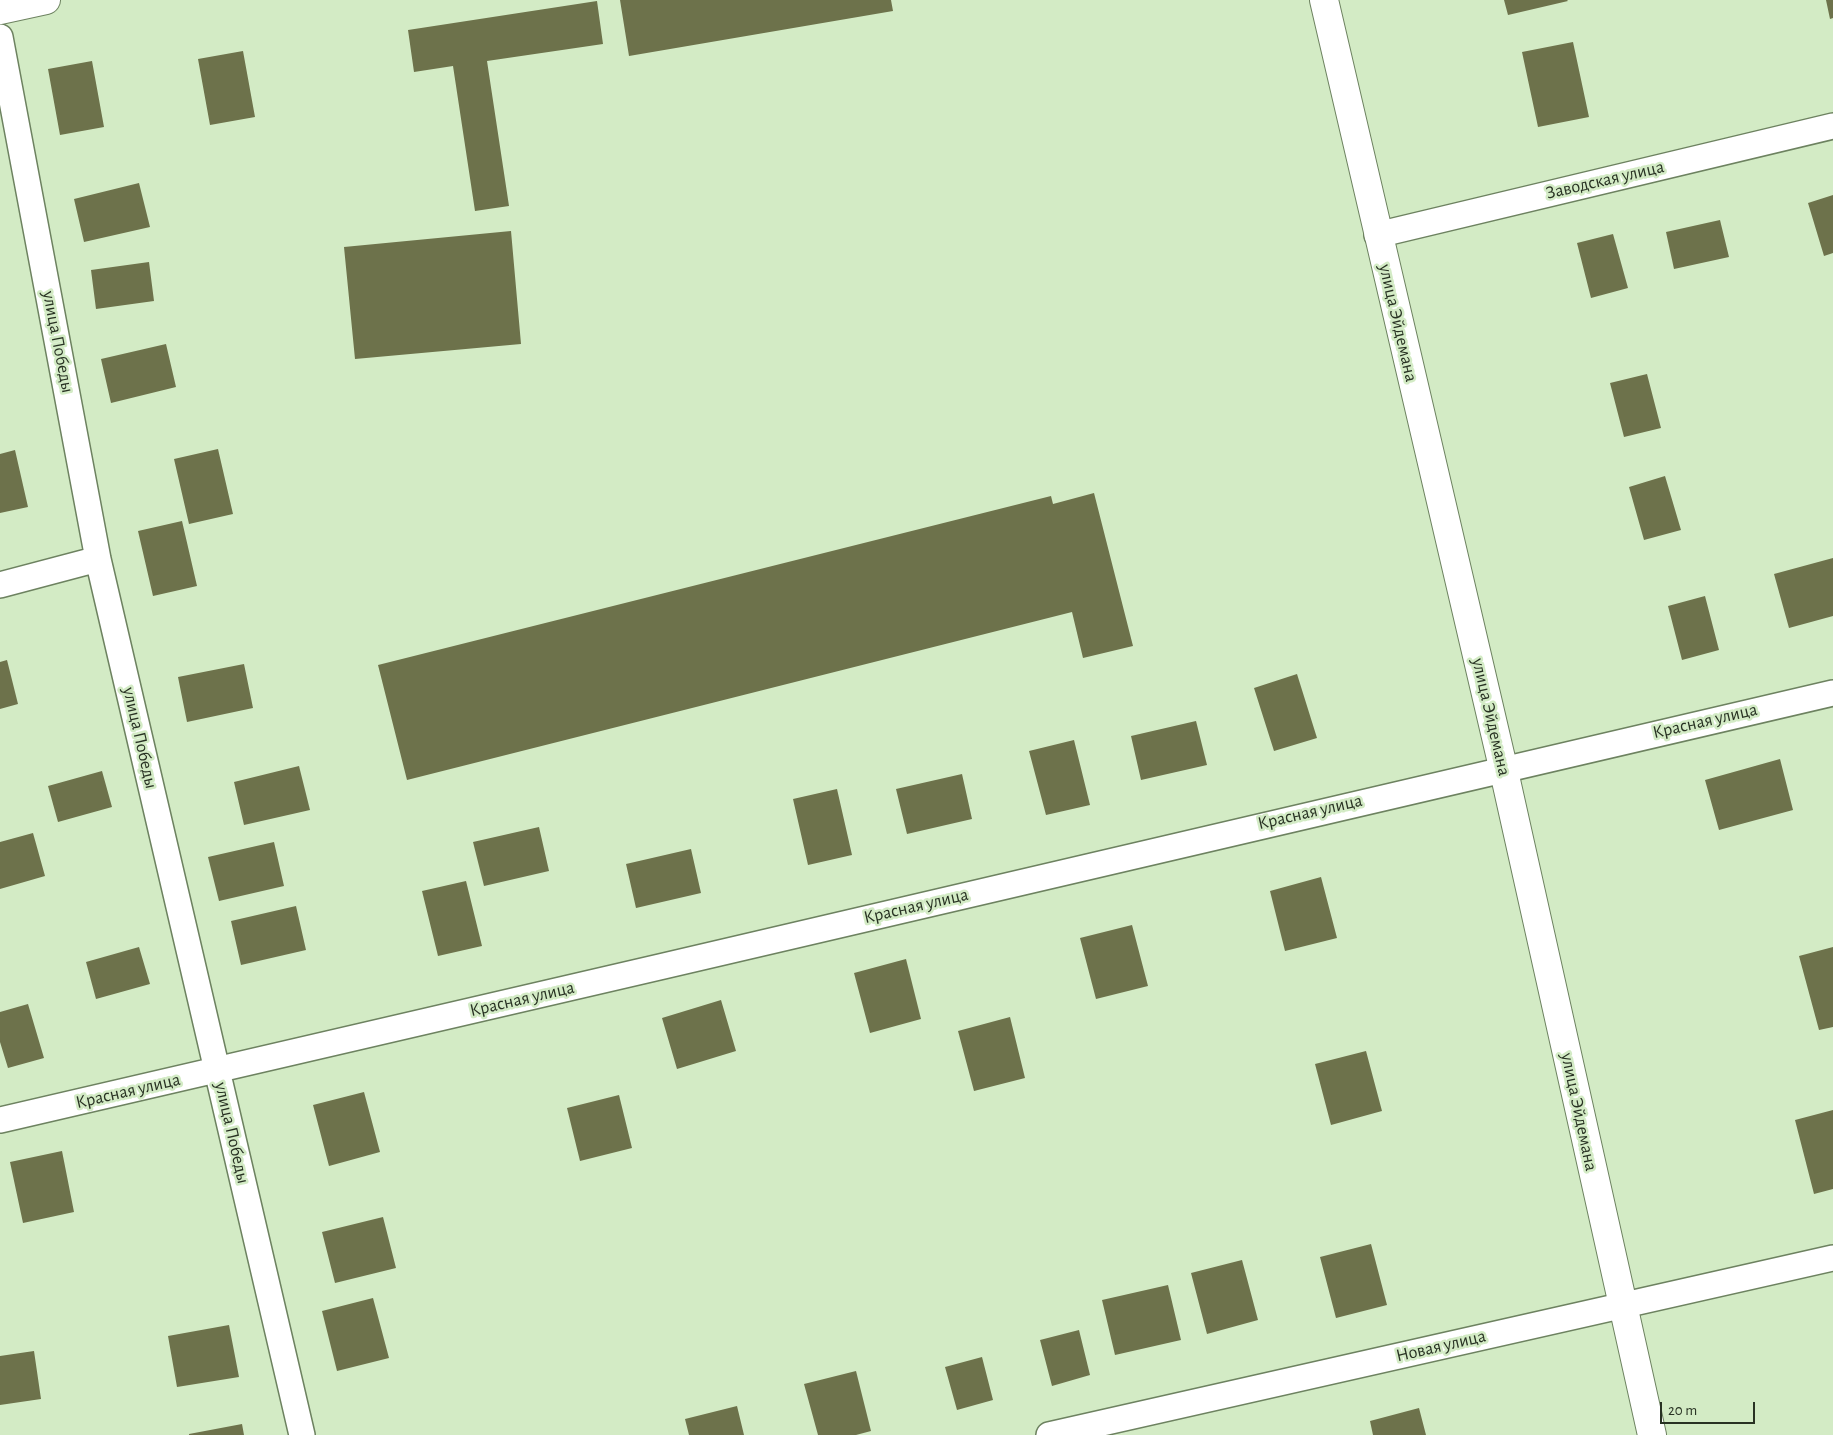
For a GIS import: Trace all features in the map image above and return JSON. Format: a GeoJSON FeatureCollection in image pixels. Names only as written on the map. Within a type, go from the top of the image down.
{"type":"FeatureCollection","features":[{"type":"Feature","properties":{"kind":"main road"},"geometry":{"type":"LineString","coordinates":[[0,10],[46,0]]}},
{"type":"Feature","properties":{"kind":"main road","name":"улица Эйдемана"},"geometry":{"type":"LineString","coordinates":[[1324,0],[1377,234],[1503,767],[1621,1304],[1652,1435]]}},
{"type":"Feature","properties":{"kind":"street","name":"улица Победы"},"geometry":{"type":"LineString","coordinates":[[0,37],[98,559],[302,1435]]}},
{"type":"Feature","properties":{"kind":"street","name":"Заводская улица"},"geometry":{"type":"LineString","coordinates":[[1377,234],[1833,126]]}},
{"type":"Feature","properties":{"kind":"street"},"geometry":{"type":"LineString","coordinates":[[0,585],[98,559]]}},
{"type":"Feature","properties":{"kind":"street","name":"Красная улица"},"geometry":{"type":"LineString","coordinates":[[0,1120],[218,1071],[1503,767],[1833,693]]}},
{"type":"Feature","properties":{"kind":"street","name":"Новая улица"},"geometry":{"type":"LineString","coordinates":[[1049,1435],[1621,1304],[1833,1258]]}},
{"type":"Feature","properties":{"kind":"building"},"geometry":{"type":"Polygon","coordinates":[[[620,0],[891,0],[893,11],[629,56],[620,0]]]}},
{"type":"Feature","properties":{"kind":"building"},"geometry":{"type":"Polygon","coordinates":[[[1504,0],[1567,0],[1568,1],[1508,15],[1504,0]]]}},
{"type":"Feature","properties":{"kind":"building"},"geometry":{"type":"Polygon","coordinates":[[[1826,0],[1833,0],[1833,18],[1830,19],[1826,0]]]}},
{"type":"Feature","properties":{"kind":"building"},"geometry":{"type":"Polygon","coordinates":[[[597,1],[603,44],[487,61],[509,206],[475,211],[453,66],[414,72],[408,30],[597,1]]]}},
{"type":"Feature","properties":{"kind":"building"},"geometry":{"type":"Polygon","coordinates":[[[1573,42],[1589,117],[1538,127],[1522,52],[1573,42]]]}},
{"type":"Feature","properties":{"kind":"building"},"geometry":{"type":"Polygon","coordinates":[[[243,51],[255,117],[210,125],[198,59],[243,51]]]}},
{"type":"Feature","properties":{"kind":"building"},"geometry":{"type":"Polygon","coordinates":[[[92,61],[104,127],[60,135],[48,69],[92,61]]]}},
{"type":"Feature","properties":{"kind":"building"},"geometry":{"type":"Polygon","coordinates":[[[139,183],[150,227],[84,242],[74,199],[139,183]]]}},
{"type":"Feature","properties":{"kind":"building"},"geometry":{"type":"Polygon","coordinates":[[[1833,195],[1833,253],[1824,256],[1808,203],[1833,195]]]}},
{"type":"Feature","properties":{"kind":"building"},"geometry":{"type":"Polygon","coordinates":[[[1720,220],[1729,257],[1674,269],[1666,232],[1720,220]]]}},
{"type":"Feature","properties":{"kind":"building"},"geometry":{"type":"Polygon","coordinates":[[[511,231],[521,344],[355,359],[344,247],[511,231]]]}},
{"type":"Feature","properties":{"kind":"building"},"geometry":{"type":"Polygon","coordinates":[[[1613,234],[1628,288],[1591,298],[1577,243],[1613,234]]]}},
{"type":"Feature","properties":{"kind":"building"},"geometry":{"type":"Polygon","coordinates":[[[149,262],[154,301],[96,309],[91,270],[149,262]]]}},
{"type":"Feature","properties":{"kind":"building"},"geometry":{"type":"Polygon","coordinates":[[[166,344],[176,387],[111,403],[101,359],[166,344]]]}},
{"type":"Feature","properties":{"kind":"building"},"geometry":{"type":"Polygon","coordinates":[[[1647,374],[1661,428],[1624,437],[1610,383],[1647,374]]]}},
{"type":"Feature","properties":{"kind":"building"},"geometry":{"type":"Polygon","coordinates":[[[218,449],[233,514],[189,524],[174,459],[218,449]]]}},
{"type":"Feature","properties":{"kind":"building"},"geometry":{"type":"Polygon","coordinates":[[[15,450],[28,507],[0,513],[0,454],[15,450]]]}},
{"type":"Feature","properties":{"kind":"building"},"geometry":{"type":"Polygon","coordinates":[[[1665,476],[1681,530],[1644,540],[1629,487],[1665,476]]]}},
{"type":"Feature","properties":{"kind":"building"},"geometry":{"type":"Polygon","coordinates":[[[1094,493],[1133,646],[1083,658],[1072,612],[407,780],[378,665],[1051,496],[1053,504],[1094,493]]]}},
{"type":"Feature","properties":{"kind":"building"},"geometry":{"type":"Polygon","coordinates":[[[182,521],[197,586],[153,596],[138,531],[182,521]]]}},
{"type":"Feature","properties":{"kind":"building"},"geometry":{"type":"Polygon","coordinates":[[[1833,558],[1833,616],[1789,628],[1774,574],[1833,558]]]}},
{"type":"Feature","properties":{"kind":"building"},"geometry":{"type":"Polygon","coordinates":[[[1705,596],[1719,650],[1682,660],[1668,606],[1705,596]]]}},
{"type":"Feature","properties":{"kind":"building"},"geometry":{"type":"Polygon","coordinates":[[[7,660],[18,704],[0,709],[0,662],[7,660]]]}},
{"type":"Feature","properties":{"kind":"building"},"geometry":{"type":"Polygon","coordinates":[[[244,664],[253,708],[187,722],[178,677],[244,664]]]}},
{"type":"Feature","properties":{"kind":"building"},"geometry":{"type":"Polygon","coordinates":[[[1297,674],[1317,738],[1274,751],[1254,688],[1297,674]]]}},
{"type":"Feature","properties":{"kind":"building"},"geometry":{"type":"Polygon","coordinates":[[[1196,721],[1207,765],[1141,780],[1131,736],[1196,721]]]}},
{"type":"Feature","properties":{"kind":"building"},"geometry":{"type":"Polygon","coordinates":[[[1074,740],[1090,805],[1046,815],[1029,751],[1074,740]]]}},
{"type":"Feature","properties":{"kind":"building"},"geometry":{"type":"Polygon","coordinates":[[[1780,759],[1793,810],[1719,830],[1705,780],[1780,759]]]}},
{"type":"Feature","properties":{"kind":"building"},"geometry":{"type":"Polygon","coordinates":[[[299,766],[310,810],[244,825],[234,782],[299,766]]]}},
{"type":"Feature","properties":{"kind":"building"},"geometry":{"type":"Polygon","coordinates":[[[102,771],[112,807],[58,822],[48,786],[102,771]]]}},
{"type":"Feature","properties":{"kind":"building"},"geometry":{"type":"Polygon","coordinates":[[[962,774],[972,819],[907,834],[896,789],[962,774]]]}},
{"type":"Feature","properties":{"kind":"building"},"geometry":{"type":"Polygon","coordinates":[[[837,789],[852,855],[808,865],[793,799],[837,789]]]}},
{"type":"Feature","properties":{"kind":"building"},"geometry":{"type":"Polygon","coordinates":[[[539,827],[549,871],[484,886],[473,842],[539,827]]]}},
{"type":"Feature","properties":{"kind":"building"},"geometry":{"type":"Polygon","coordinates":[[[33,833],[45,876],[0,889],[0,842],[33,833]]]}},
{"type":"Feature","properties":{"kind":"building"},"geometry":{"type":"Polygon","coordinates":[[[274,842],[284,886],[219,901],[208,857],[274,842]]]}},
{"type":"Feature","properties":{"kind":"building"},"geometry":{"type":"Polygon","coordinates":[[[691,849],[701,893],[636,908],[626,864],[691,849]]]}},
{"type":"Feature","properties":{"kind":"building"},"geometry":{"type":"Polygon","coordinates":[[[1321,877],[1337,938],[1285,951],[1270,891],[1321,877]]]}},
{"type":"Feature","properties":{"kind":"building"},"geometry":{"type":"Polygon","coordinates":[[[466,881],[482,946],[438,956],[422,891],[466,881]]]}},
{"type":"Feature","properties":{"kind":"building"},"geometry":{"type":"Polygon","coordinates":[[[296,906],[306,950],[241,965],[231,921],[296,906]]]}},
{"type":"Feature","properties":{"kind":"building"},"geometry":{"type":"Polygon","coordinates":[[[1132,925],[1148,986],[1096,999],[1080,938],[1132,925]]]}},
{"type":"Feature","properties":{"kind":"building"},"geometry":{"type":"Polygon","coordinates":[[[139,947],[150,984],[96,999],[86,962],[139,947]]]}},
{"type":"Feature","properties":{"kind":"building"},"geometry":{"type":"Polygon","coordinates":[[[1833,947],[1833,1027],[1819,1030],[1799,956],[1833,947]]]}},
{"type":"Feature","properties":{"kind":"building"},"geometry":{"type":"Polygon","coordinates":[[[906,959],[921,1019],[870,1033],[854,973],[906,959]]]}},
{"type":"Feature","properties":{"kind":"building"},"geometry":{"type":"Polygon","coordinates":[[[721,1000],[736,1051],[677,1069],[662,1018],[721,1000]]]}},
{"type":"Feature","properties":{"kind":"building"},"geometry":{"type":"Polygon","coordinates":[[[28,1004],[44,1058],[8,1068],[0,1042],[0,1012],[28,1004]]]}},
{"type":"Feature","properties":{"kind":"building"},"geometry":{"type":"Polygon","coordinates":[[[1010,1017],[1025,1078],[974,1091],[958,1031],[1010,1017]]]}},
{"type":"Feature","properties":{"kind":"building"},"geometry":{"type":"Polygon","coordinates":[[[1366,1051],[1382,1111],[1331,1125],[1315,1064],[1366,1051]]]}},
{"type":"Feature","properties":{"kind":"building"},"geometry":{"type":"Polygon","coordinates":[[[364,1092],[380,1152],[329,1166],[313,1105],[364,1092]]]}},
{"type":"Feature","properties":{"kind":"building"},"geometry":{"type":"Polygon","coordinates":[[[619,1095],[632,1148],[580,1161],[567,1108],[619,1095]]]}},
{"type":"Feature","properties":{"kind":"building"},"geometry":{"type":"Polygon","coordinates":[[[1833,1110],[1833,1189],[1814,1194],[1795,1120],[1833,1110]]]}},
{"type":"Feature","properties":{"kind":"building"},"geometry":{"type":"Polygon","coordinates":[[[62,1151],[74,1212],[23,1223],[10,1162],[62,1151]]]}},
{"type":"Feature","properties":{"kind":"building"},"geometry":{"type":"Polygon","coordinates":[[[383,1217],[396,1268],[335,1283],[322,1232],[383,1217]]]}},
{"type":"Feature","properties":{"kind":"building"},"geometry":{"type":"Polygon","coordinates":[[[1371,1244],[1387,1305],[1336,1318],[1320,1257],[1371,1244]]]}},
{"type":"Feature","properties":{"kind":"building"},"geometry":{"type":"Polygon","coordinates":[[[1242,1260],[1258,1320],[1207,1334],[1191,1273],[1242,1260]]]}},
{"type":"Feature","properties":{"kind":"building"},"geometry":{"type":"Polygon","coordinates":[[[1168,1285],[1181,1340],[1115,1355],[1102,1300],[1168,1285]]]}},
{"type":"Feature","properties":{"kind":"building"},"geometry":{"type":"Polygon","coordinates":[[[373,1298],[389,1358],[337,1371],[322,1311],[373,1298]]]}},
{"type":"Feature","properties":{"kind":"building"},"geometry":{"type":"Polygon","coordinates":[[[229,1325],[239,1377],[177,1387],[168,1336],[229,1325]]]}},
{"type":"Feature","properties":{"kind":"building"},"geometry":{"type":"Polygon","coordinates":[[[1079,1330],[1090,1375],[1052,1386],[1040,1340],[1079,1330]]]}},
{"type":"Feature","properties":{"kind":"building"},"geometry":{"type":"Polygon","coordinates":[[[34,1351],[41,1399],[0,1405],[0,1356],[34,1351]]]}},
{"type":"Feature","properties":{"kind":"building"},"geometry":{"type":"Polygon","coordinates":[[[982,1357],[993,1400],[957,1410],[945,1367],[982,1357]]]}},
{"type":"Feature","properties":{"kind":"building"},"geometry":{"type":"Polygon","coordinates":[[[856,1371],[871,1431],[856,1435],[818,1435],[804,1384],[856,1371]]]}},
{"type":"Feature","properties":{"kind":"building"},"geometry":{"type":"Polygon","coordinates":[[[737,1406],[744,1435],[689,1435],[685,1419],[737,1406]]]}},
{"type":"Feature","properties":{"kind":"building"},"geometry":{"type":"Polygon","coordinates":[[[1419,1408],[1426,1435],[1373,1435],[1370,1421],[1419,1408]]]}},
{"type":"Feature","properties":{"kind":"building"},"geometry":{"type":"Polygon","coordinates":[[[242,1424],[244,1435],[189,1435],[189,1434],[242,1424]]]}}]}
